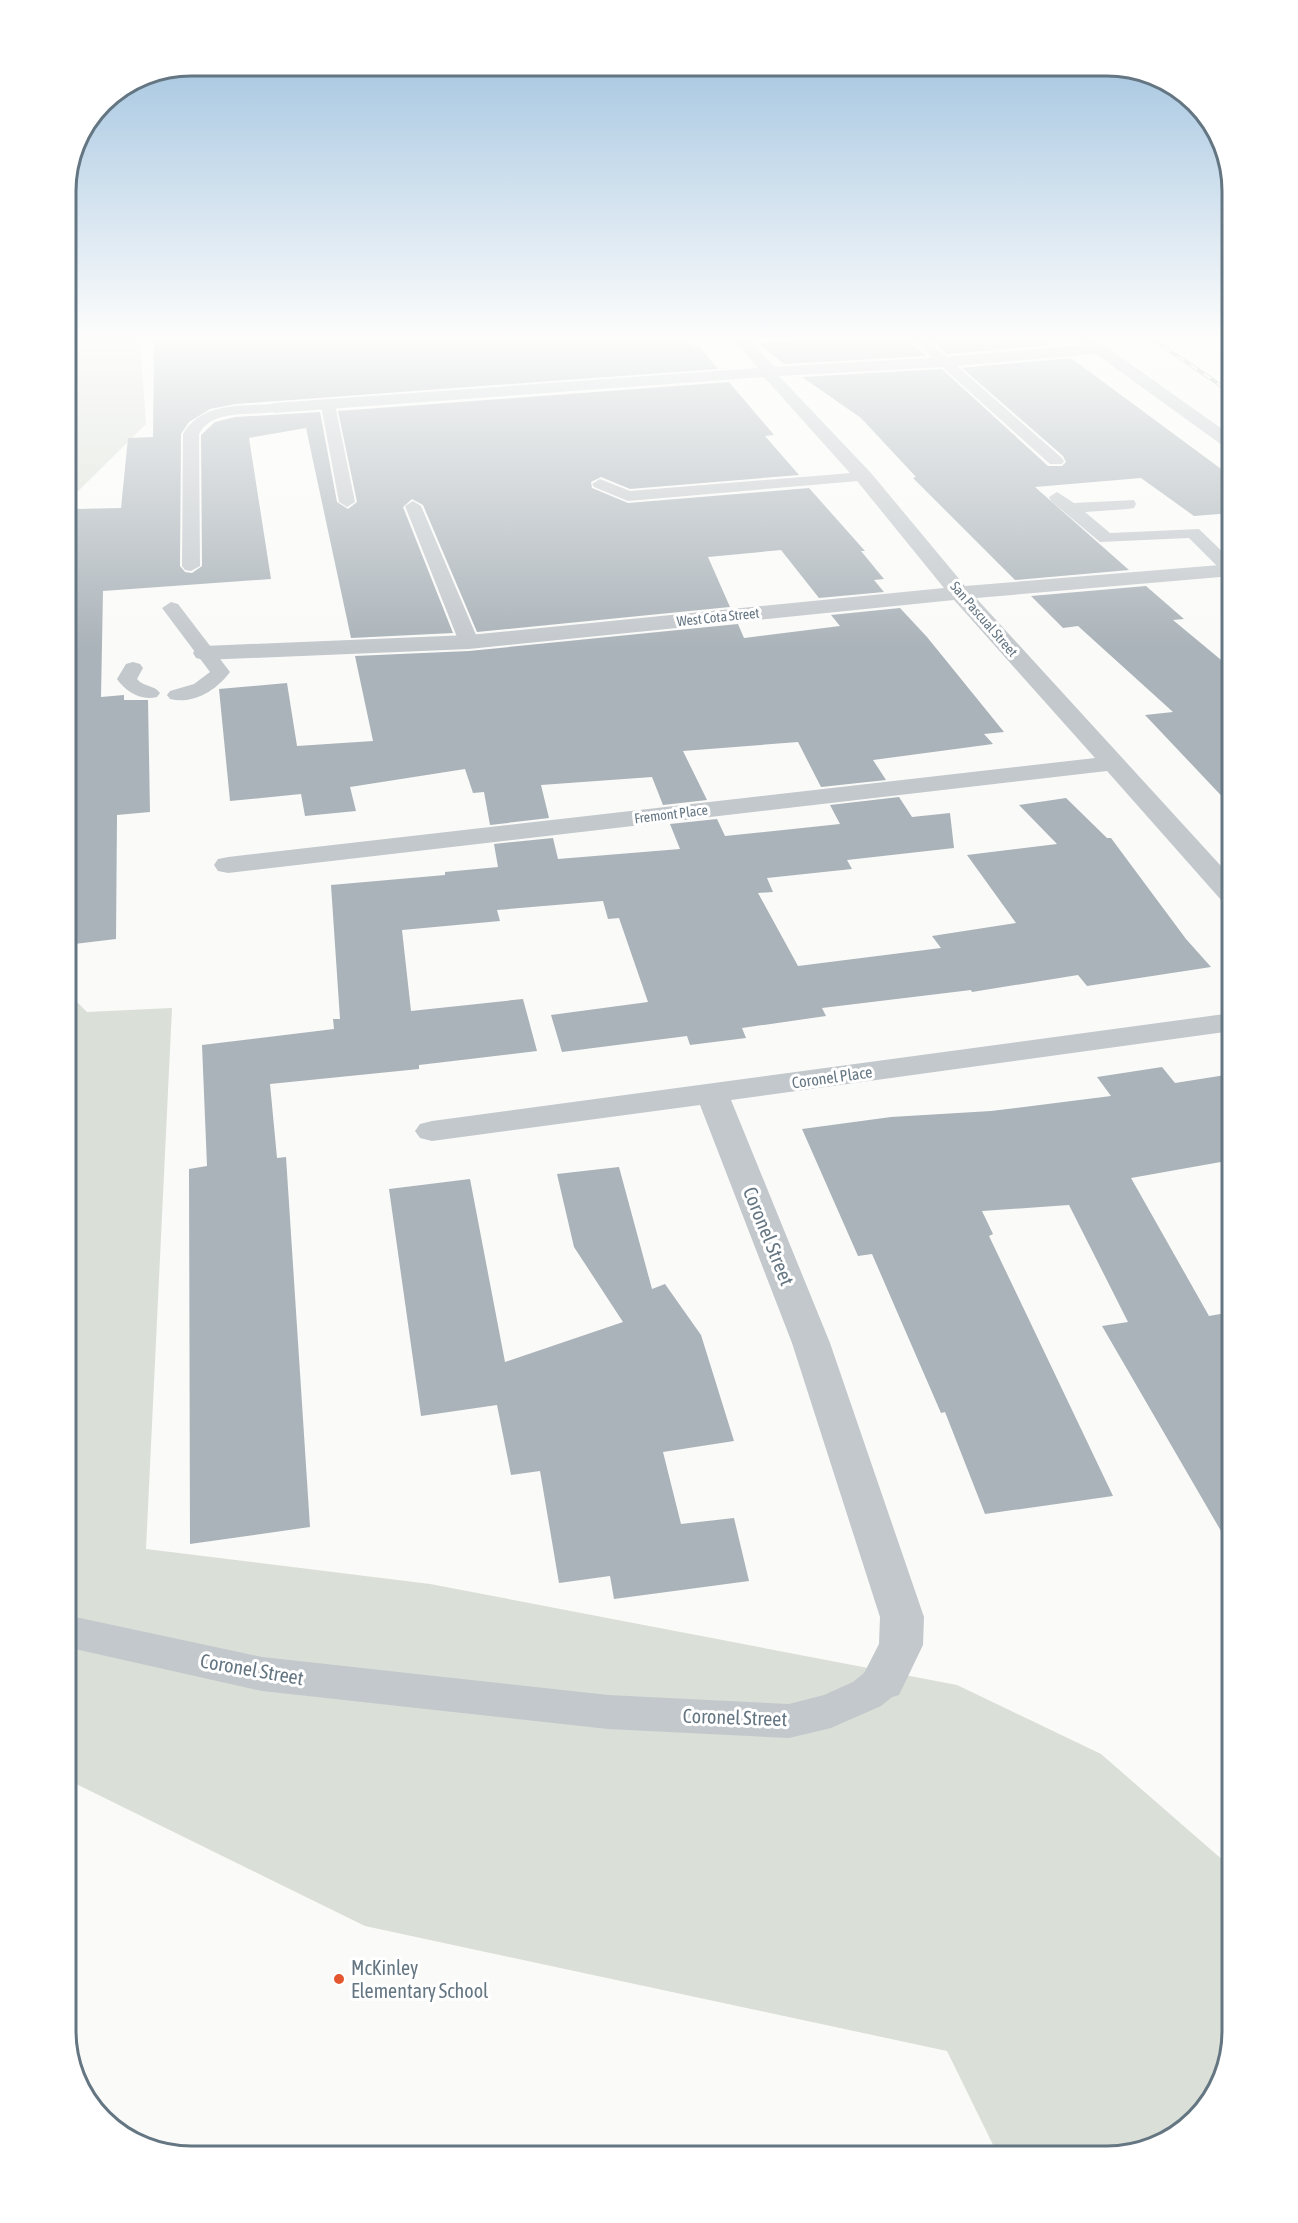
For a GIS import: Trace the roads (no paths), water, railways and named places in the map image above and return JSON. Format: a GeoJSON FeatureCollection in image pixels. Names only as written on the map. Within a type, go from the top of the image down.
{"type":"FeatureCollection","features":[{"type":"Feature","properties":{"kind":"street","name":"San Pascual Street"},"geometry":{"type":"LineString","coordinates":[[831,442],[864,477],[960,593],[1222,884]]}},
{"type":"Feature","properties":{"kind":"street","name":"West Cota Street"},"geometry":{"type":"LineString","coordinates":[[204,652],[469,642],[960,593],[1222,571]]}},
{"type":"Feature","properties":{"kind":"street","name":"Fremont Place"},"geometry":{"type":"LineString","coordinates":[[228,865],[1113,763]]}},
{"type":"Feature","properties":{"kind":"street","name":"Coronel Place"},"geometry":{"type":"LineString","coordinates":[[432,1131],[1222,1023]]}},
{"type":"Feature","properties":{"kind":"street","name":"Coronel Street"},"geometry":{"type":"LineString","coordinates":[[712,1093],[811,1343],[902,1617],[901,1645],[883,1681]]}},
{"type":"Feature","properties":{"kind":"lane"},"geometry":{"type":"LineString","coordinates":[[191,442],[191,566]]}},
{"type":"Feature","properties":{"kind":"lane"},"geometry":{"type":"LineString","coordinates":[[334,442],[347,502]]}},
{"type":"Feature","properties":{"kind":"lane"},"geometry":{"type":"LineString","coordinates":[[1034,442],[1056,461]]}},
{"type":"Feature","properties":{"kind":"lane"},"geometry":{"type":"LineString","coordinates":[[600,484],[628,496],[864,477]]}},
{"type":"Feature","properties":{"kind":"lane"},"geometry":{"type":"LineString","coordinates":[[1128,504],[1063,503],[1106,538],[1193,532],[1222,561]]}},
{"type":"Feature","properties":{"kind":"lane"},"geometry":{"type":"LineString","coordinates":[[413,506],[469,642]]}},
{"type":"Feature","properties":{"kind":"lane"},"geometry":{"type":"LineString","coordinates":[[171,608],[220,672],[213,682],[196,692],[177,695]]}},
{"type":"Feature","properties":{"kind":"lane"},"geometry":{"type":"LineString","coordinates":[[133,668],[127,679],[133,687],[150,693]]}},
{"type":"Feature","properties":{"kind":"lane","name":"Coronel Street"},"geometry":{"type":"LineString","coordinates":[[76,1633],[262,1674],[608,1712],[789,1721],[831,1711],[867,1694],[883,1681]]}},
{"type":"Feature","properties":{"kind":"place","name":"McKinley Elementary School"},"geometry":{"type":"Point","coordinates":[339,1979]}}]}
